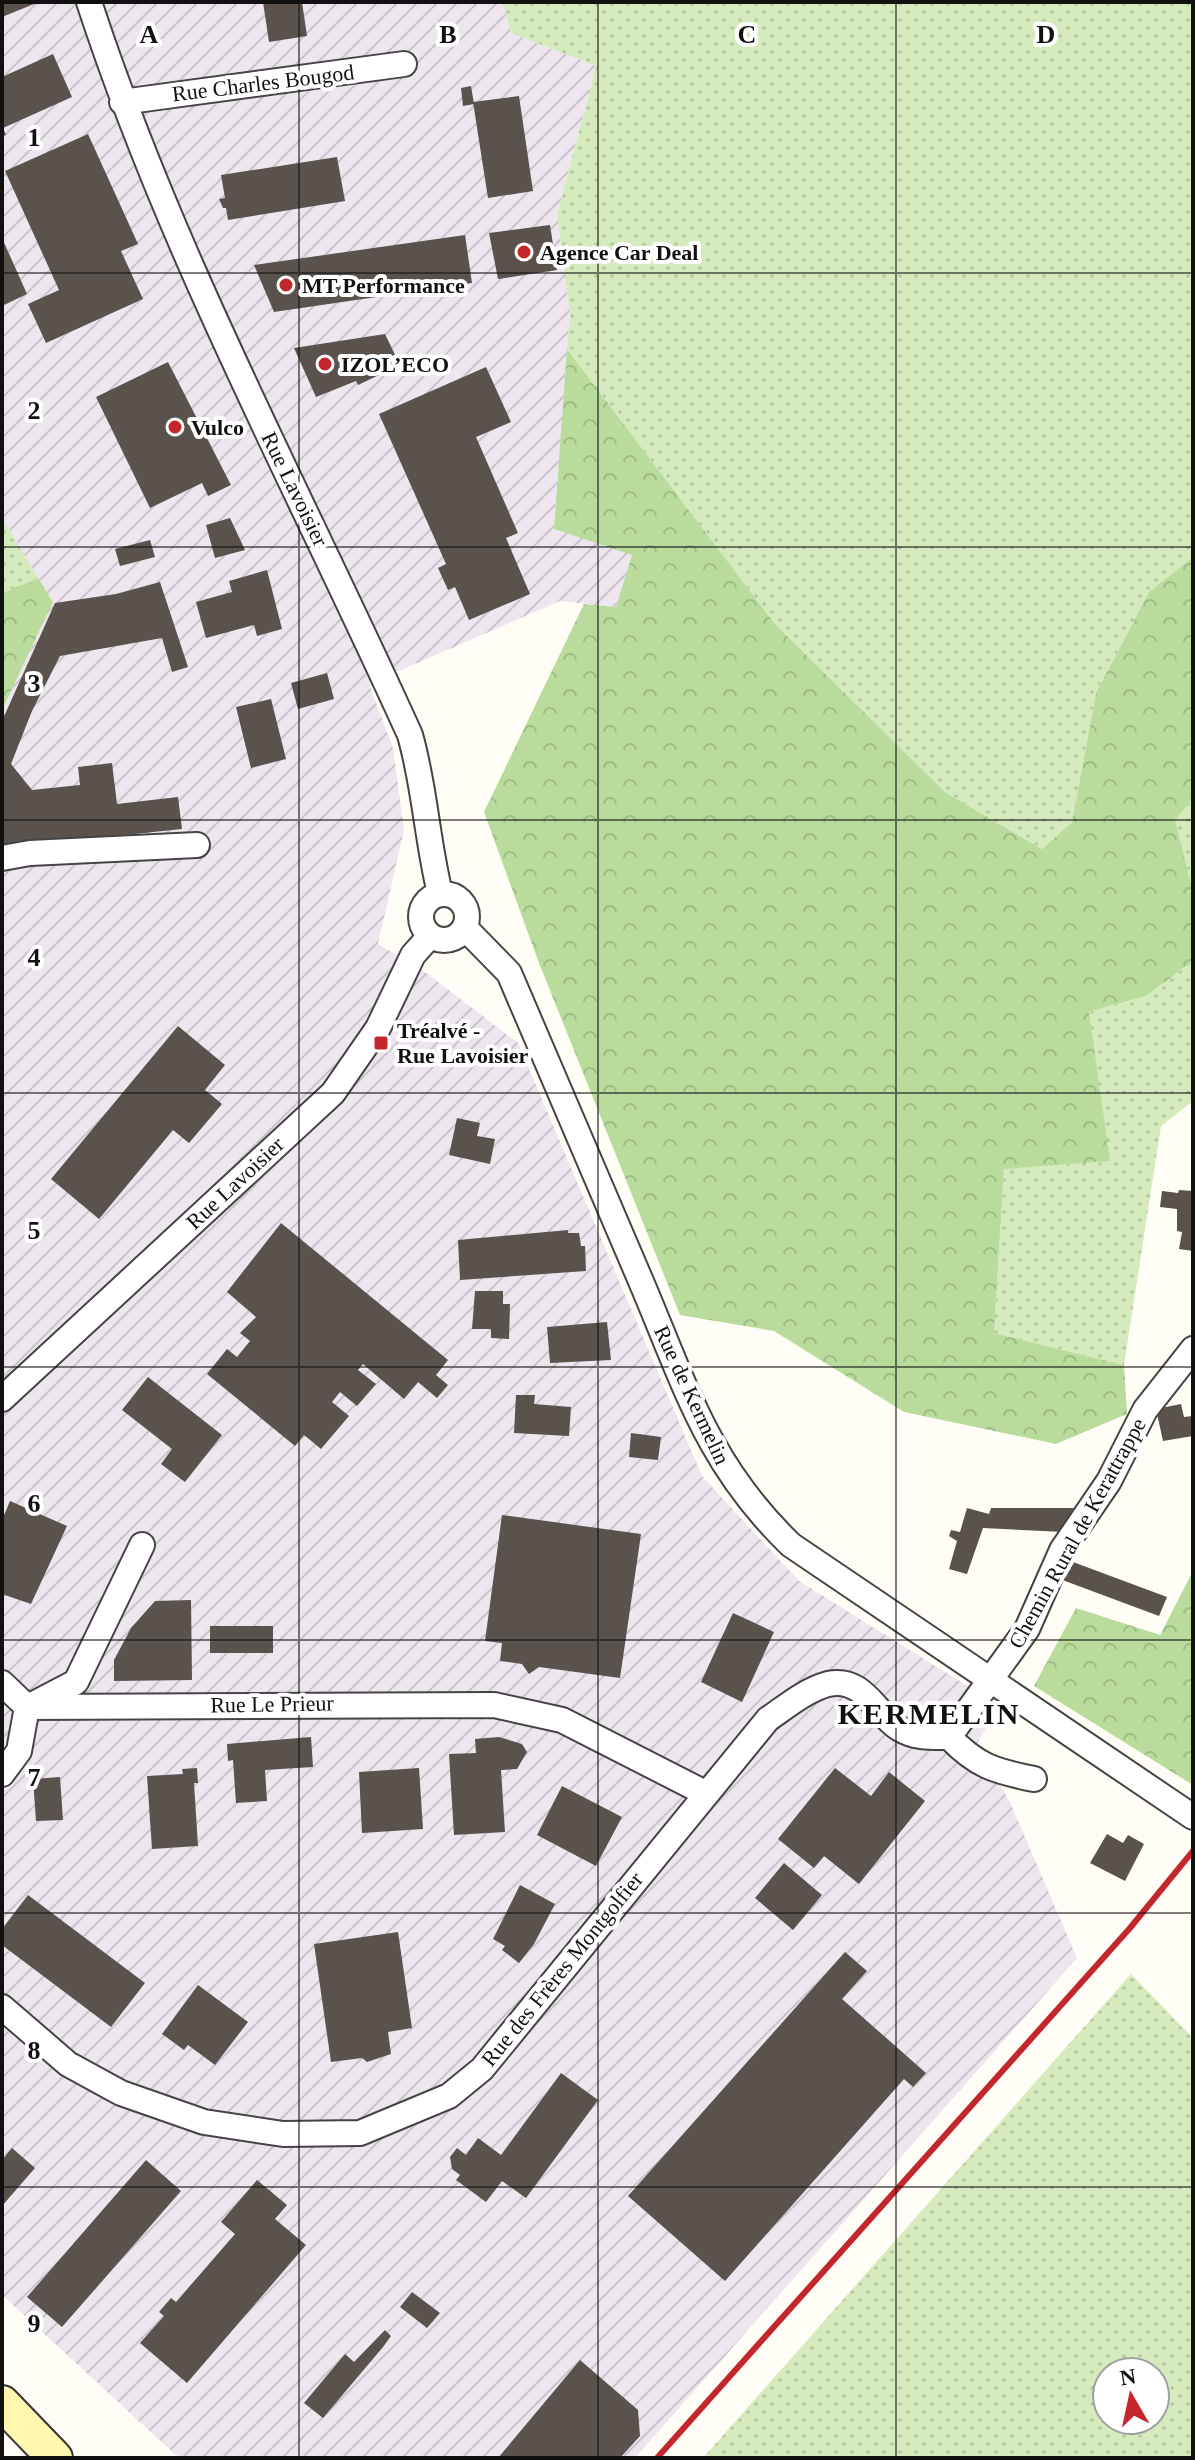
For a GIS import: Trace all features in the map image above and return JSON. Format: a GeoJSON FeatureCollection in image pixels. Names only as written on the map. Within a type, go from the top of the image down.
{"type":"FeatureCollection","features":[{"type":"Feature","properties":{"kind":"main road"},"geometry":{"type":"LineString","coordinates":[[2,2403],[55,2458]]}},
{"type":"Feature","properties":{"kind":"street","name":"Rue Lavoisier"},"geometry":{"type":"LineString","coordinates":[[89,2],[122,102],[231,355],[410,735],[419,764],[429,851],[440,893]]}},
{"type":"Feature","properties":{"kind":"street","name":"Rue Charles Bougod"},"geometry":{"type":"LineString","coordinates":[[122,102],[404,64]]}},
{"type":"Feature","properties":{"kind":"street"},"geometry":{"type":"LineString","coordinates":[[2,858],[71,850],[197,845]]}},
{"type":"Feature","properties":{"kind":"street"},"geometry":{"type":"LineString","coordinates":[[440,893],[462,901],[468,917],[465,928],[446,940],[430,936],[424,929],[421,912],[427,900],[440,893]]}},
{"type":"Feature","properties":{"kind":"street","name":"Rue de Kermelin"},"geometry":{"type":"LineString","coordinates":[[465,928],[509,973],[682,1384],[720,1461],[740,1491],[791,1545],[1193,1817]]}},
{"type":"Feature","properties":{"kind":"street","name":"Rue Lavoisier"},"geometry":{"type":"LineString","coordinates":[[2,1399],[333,1093],[378,1028],[413,955],[430,936]]}},
{"type":"Feature","properties":{"kind":"street","name":"Chemin Rural de Kerattrappe"},"geometry":{"type":"LineString","coordinates":[[949,1737],[1027,1629],[1062,1550],[1109,1481],[1145,1410],[1193,1349]]}},
{"type":"Feature","properties":{"kind":"street"},"geometry":{"type":"LineString","coordinates":[[27,1707],[76,1682],[142,1545]]}},
{"type":"Feature","properties":{"kind":"street"},"geometry":{"type":"LineString","coordinates":[[2,1683],[27,1707]]}},
{"type":"Feature","properties":{"kind":"street","name":"Rue des Frères Montgolfier"},"geometry":{"type":"LineString","coordinates":[[2,2007],[68,2064],[121,2093],[204,2122],[283,2134],[360,2133],[449,2096],[482,2069],[768,1719],[811,1691],[832,1683],[853,1686],[865,1694],[897,1728],[919,1737],[949,1737]]}},
{"type":"Feature","properties":{"kind":"street","name":"Rue Le Prieur"},"geometry":{"type":"LineString","coordinates":[[27,1707],[494,1705],[562,1720],[705,1793]]}},
{"type":"Feature","properties":{"kind":"street"},"geometry":{"type":"LineString","coordinates":[[2,1774],[19,1751],[27,1707]]}},
{"type":"Feature","properties":{"kind":"street"},"geometry":{"type":"LineString","coordinates":[[949,1737],[972,1761],[998,1772],[1034,1779]]}},
{"type":"Feature","properties":{"kind":"shaded area"},"geometry":{"type":"Polygon","coordinates":[[[2,2],[502,2],[511,33],[596,66],[557,215],[570,315],[554,529],[633,555],[616,607],[560,601],[369,684],[393,748],[404,830],[378,944],[425,972],[518,1043],[702,1476],[799,1581],[998,1705],[976,1746],[1010,1802],[1077,1958],[635,2458],[179,2458],[2,2295],[2,710],[52,602],[2,518],[2,2]]]}},
{"type":"Feature","properties":{"kind":"green space"},"geometry":{"type":"Polygon","coordinates":[[[502,2],[1193,2],[1193,557],[1149,592],[1096,693],[1072,822],[1042,849],[945,792],[775,624],[567,349],[570,315],[557,215],[596,66],[511,33],[502,2]]]}},
{"type":"Feature","properties":{"kind":"green space"},"geometry":{"type":"Polygon","coordinates":[[[567,349],[775,624],[945,792],[1042,849],[1072,822],[1096,693],[1149,592],[1193,557],[1193,799],[1175,820],[1193,891],[1193,961],[1146,996],[1089,1012],[1110,1161],[1004,1169],[994,1333],[1124,1365],[1127,1414],[1056,1444],[904,1412],[774,1331],[680,1315],[539,963],[484,812],[584,604],[616,607],[632,555],[554,529],[567,349]]]}},
{"type":"Feature","properties":{"kind":"green space"},"geometry":{"type":"Polygon","coordinates":[[[2,518],[38,578],[2,593],[2,518]]]}},
{"type":"Feature","properties":{"kind":"green space"},"geometry":{"type":"Polygon","coordinates":[[[38,578],[53,602],[2,710],[2,593],[38,578]]]}},
{"type":"Feature","properties":{"kind":"green space"},"geometry":{"type":"Polygon","coordinates":[[[1193,799],[1193,891],[1175,820],[1193,799]]]}},
{"type":"Feature","properties":{"kind":"green space"},"geometry":{"type":"Polygon","coordinates":[[[1193,961],[1193,1101],[1161,1126],[1124,1365],[994,1333],[1004,1168],[1089,1012],[1146,996],[1193,961]]]}},
{"type":"Feature","properties":{"kind":"green space"},"geometry":{"type":"Polygon","coordinates":[[[1193,1571],[1193,1785],[1034,1686],[1076,1608],[1160,1635],[1193,1571]]]}},
{"type":"Feature","properties":{"kind":"green space"},"geometry":{"type":"Polygon","coordinates":[[[1131,1974],[1193,2038],[1193,2458],[703,2458],[1131,1974]]]}},
{"type":"Feature","properties":{"kind":"building"},"geometry":{"type":"Polygon","coordinates":[[[2,2],[39,2],[2,17],[2,2]]]}},
{"type":"Feature","properties":{"kind":"building"},"geometry":{"type":"Polygon","coordinates":[[[263,2],[302,2],[307,36],[269,42],[263,2]]]}},
{"type":"Feature","properties":{"kind":"building"},"geometry":{"type":"Polygon","coordinates":[[[53,54],[72,97],[3,128],[6,135],[2,136],[2,77],[53,54]]]}},
{"type":"Feature","properties":{"kind":"building"},"geometry":{"type":"Polygon","coordinates":[[[471,86],[474,104],[463,106],[461,88],[471,86]]]}},
{"type":"Feature","properties":{"kind":"building"},"geometry":{"type":"Polygon","coordinates":[[[519,96],[533,191],[488,198],[473,102],[519,96]]]}},
{"type":"Feature","properties":{"kind":"building"},"geometry":{"type":"Polygon","coordinates":[[[88,134],[138,244],[121,251],[143,299],[46,343],[28,304],[59,290],[5,171],[88,134]]]}},
{"type":"Feature","properties":{"kind":"building"},"geometry":{"type":"Polygon","coordinates":[[[337,157],[345,201],[228,220],[226,208],[219,199],[225,198],[221,175],[337,157]]]}},
{"type":"Feature","properties":{"kind":"building","name":"Agence Car Deal"},"geometry":{"type":"Polygon","coordinates":[[[550,225],[557,270],[498,279],[489,233],[550,225]]]}},
{"type":"Feature","properties":{"kind":"building"},"geometry":{"type":"Polygon","coordinates":[[[465,235],[472,283],[274,312],[254,265],[465,235]]]}},
{"type":"Feature","properties":{"kind":"building"},"geometry":{"type":"Polygon","coordinates":[[[2,238],[27,294],[2,306],[2,238]]]}},
{"type":"Feature","properties":{"kind":"building"},"geometry":{"type":"Polygon","coordinates":[[[385,334],[400,365],[358,385],[356,381],[316,397],[294,348],[385,334]]]}},
{"type":"Feature","properties":{"kind":"building"},"geometry":{"type":"Polygon","coordinates":[[[168,362],[231,485],[208,496],[202,483],[150,508],[96,397],[168,362]]]}},
{"type":"Feature","properties":{"kind":"building"},"geometry":{"type":"Polygon","coordinates":[[[486,367],[511,422],[476,437],[518,533],[506,538],[530,594],[469,620],[455,587],[448,590],[438,568],[446,564],[379,414],[486,367]]]}},
{"type":"Feature","properties":{"kind":"building"},"geometry":{"type":"Polygon","coordinates":[[[230,518],[245,550],[215,558],[206,525],[230,518]]]}},
{"type":"Feature","properties":{"kind":"building"},"geometry":{"type":"Polygon","coordinates":[[[150,540],[155,557],[120,566],[115,549],[150,540]]]}},
{"type":"Feature","properties":{"kind":"building"},"geometry":{"type":"Polygon","coordinates":[[[267,570],[282,629],[257,636],[254,625],[206,638],[196,602],[232,592],[229,581],[267,570]]]}},
{"type":"Feature","properties":{"kind":"building"},"geometry":{"type":"Polygon","coordinates":[[[160,582],[188,667],[172,672],[162,638],[60,656],[32,711],[11,764],[32,790],[80,785],[78,767],[112,763],[117,804],[178,797],[182,829],[2,848],[2,721],[55,603],[116,594],[160,582]]]}},
{"type":"Feature","properties":{"kind":"building"},"geometry":{"type":"Polygon","coordinates":[[[327,673],[334,699],[298,709],[291,683],[327,673]]]}},
{"type":"Feature","properties":{"kind":"building"},"geometry":{"type":"Polygon","coordinates":[[[271,699],[286,759],[251,768],[236,707],[271,699]]]}},
{"type":"Feature","properties":{"kind":"building"},"geometry":{"type":"Polygon","coordinates":[[[178,1026],[225,1065],[205,1090],[222,1104],[189,1143],[173,1130],[99,1219],[51,1179],[178,1026]]]}},
{"type":"Feature","properties":{"kind":"building"},"geometry":{"type":"Polygon","coordinates":[[[457,1118],[480,1123],[477,1136],[495,1139],[490,1164],[449,1155],[457,1118]]]}},
{"type":"Feature","properties":{"kind":"building"},"geometry":{"type":"Polygon","coordinates":[[[1179,1190],[1193,1191],[1193,1251],[1179,1249],[1182,1232],[1177,1231],[1177,1209],[1160,1207],[1162,1191],[1178,1193],[1179,1190]]]}},
{"type":"Feature","properties":{"kind":"building"},"geometry":{"type":"Polygon","coordinates":[[[281,1223],[448,1360],[436,1375],[448,1385],[437,1398],[418,1382],[404,1399],[363,1364],[358,1370],[376,1384],[357,1406],[340,1392],[332,1402],[349,1416],[321,1449],[304,1435],[295,1446],[207,1374],[227,1349],[237,1357],[250,1341],[240,1333],[256,1317],[227,1292],[281,1223]]]}},
{"type":"Feature","properties":{"kind":"building"},"geometry":{"type":"Polygon","coordinates":[[[568,1230],[568,1233],[579,1233],[581,1246],[585,1246],[586,1271],[460,1280],[458,1240],[568,1230]]]}},
{"type":"Feature","properties":{"kind":"building"},"geometry":{"type":"Polygon","coordinates":[[[475,1291],[503,1291],[503,1304],[510,1304],[509,1339],[491,1338],[491,1329],[472,1329],[475,1291]]]}},
{"type":"Feature","properties":{"kind":"building"},"geometry":{"type":"Polygon","coordinates":[[[607,1322],[611,1360],[550,1363],[547,1327],[607,1322]]]}},
{"type":"Feature","properties":{"kind":"building"},"geometry":{"type":"Polygon","coordinates":[[[148,1377],[222,1435],[185,1482],[161,1464],[172,1449],[122,1410],[148,1377]]]}},
{"type":"Feature","properties":{"kind":"building"},"geometry":{"type":"Polygon","coordinates":[[[516,1395],[535,1395],[534,1404],[571,1407],[569,1436],[514,1433],[516,1395]]]}},
{"type":"Feature","properties":{"kind":"building"},"geometry":{"type":"Polygon","coordinates":[[[1181,1404],[1184,1417],[1193,1416],[1193,1436],[1163,1441],[1156,1409],[1181,1404]]]}},
{"type":"Feature","properties":{"kind":"building"},"geometry":{"type":"Polygon","coordinates":[[[631,1433],[661,1437],[658,1460],[629,1457],[631,1433]]]}},
{"type":"Feature","properties":{"kind":"building"},"geometry":{"type":"Polygon","coordinates":[[[10,1501],[67,1526],[31,1604],[2,1594],[2,1520],[10,1501]]]}},
{"type":"Feature","properties":{"kind":"building"},"geometry":{"type":"Polygon","coordinates":[[[967,1508],[989,1514],[991,1508],[1077,1508],[1064,1532],[983,1528],[967,1574],[949,1569],[957,1541],[949,1536],[951,1530],[960,1532],[967,1508]]]}},
{"type":"Feature","properties":{"kind":"building"},"geometry":{"type":"Polygon","coordinates":[[[502,1515],[641,1534],[620,1678],[539,1667],[529,1674],[522,1664],[500,1661],[502,1643],[485,1641],[502,1515]]]}},
{"type":"Feature","properties":{"kind":"building"},"geometry":{"type":"Polygon","coordinates":[[[1065,1559],[1167,1597],[1159,1616],[1057,1578],[1065,1559]]]}},
{"type":"Feature","properties":{"kind":"building"},"geometry":{"type":"Polygon","coordinates":[[[191,1600],[192,1680],[114,1681],[114,1660],[131,1628],[155,1601],[191,1600]]]}},
{"type":"Feature","properties":{"kind":"building"},"geometry":{"type":"Polygon","coordinates":[[[733,1613],[774,1632],[742,1702],[701,1682],[733,1613]]]}},
{"type":"Feature","properties":{"kind":"building"},"geometry":{"type":"Polygon","coordinates":[[[210,1626],[273,1626],[273,1653],[210,1653],[210,1626]]]}},
{"type":"Feature","properties":{"kind":"building"},"geometry":{"type":"Polygon","coordinates":[[[311,1737],[313,1767],[265,1770],[267,1801],[236,1803],[233,1760],[228,1761],[227,1744],[311,1737]]]}},
{"type":"Feature","properties":{"kind":"building"},"geometry":{"type":"Polygon","coordinates":[[[499,1737],[522,1744],[527,1752],[517,1769],[501,1770],[505,1832],[454,1835],[449,1754],[476,1753],[475,1739],[499,1737]]]}},
{"type":"Feature","properties":{"kind":"building"},"geometry":{"type":"Polygon","coordinates":[[[197,1768],[198,1783],[194,1783],[198,1846],[152,1849],[147,1776],[183,1774],[182,1769],[197,1768]]]}},
{"type":"Feature","properties":{"kind":"building"},"geometry":{"type":"Polygon","coordinates":[[[419,1768],[423,1829],[362,1833],[359,1772],[419,1768]]]}},
{"type":"Feature","properties":{"kind":"building"},"geometry":{"type":"Polygon","coordinates":[[[835,1768],[871,1796],[889,1772],[925,1801],[859,1884],[824,1856],[814,1868],[778,1839],[835,1768]]]}},
{"type":"Feature","properties":{"kind":"building"},"geometry":{"type":"Polygon","coordinates":[[[60,1777],[63,1820],[36,1821],[33,1779],[60,1777]]]}},
{"type":"Feature","properties":{"kind":"building"},"geometry":{"type":"Polygon","coordinates":[[[562,1786],[622,1817],[596,1866],[537,1835],[562,1786]]]}},
{"type":"Feature","properties":{"kind":"building"},"geometry":{"type":"Polygon","coordinates":[[[1107,1834],[1123,1843],[1128,1835],[1144,1844],[1125,1881],[1090,1863],[1107,1834]]]}},
{"type":"Feature","properties":{"kind":"building"},"geometry":{"type":"Polygon","coordinates":[[[784,1863],[822,1895],[793,1930],[755,1898],[784,1863]]]}},
{"type":"Feature","properties":{"kind":"building"},"geometry":{"type":"Polygon","coordinates":[[[520,1885],[555,1904],[534,1944],[519,1963],[502,1950],[505,1946],[493,1939],[520,1885]]]}},
{"type":"Feature","properties":{"kind":"building"},"geometry":{"type":"Polygon","coordinates":[[[28,1895],[145,1983],[111,2027],[2,1945],[2,1929],[28,1895]]]}},
{"type":"Feature","properties":{"kind":"building"},"geometry":{"type":"Polygon","coordinates":[[[398,1932],[412,2028],[388,2032],[391,2054],[367,2062],[362,2058],[331,2062],[314,1944],[398,1932]]]}},
{"type":"Feature","properties":{"kind":"building"},"geometry":{"type":"Polygon","coordinates":[[[845,1952],[867,1971],[842,1999],[926,2073],[913,2087],[904,2079],[725,2281],[628,2196],[845,1952]]]}},
{"type":"Feature","properties":{"kind":"building"},"geometry":{"type":"Polygon","coordinates":[[[198,1985],[248,2022],[215,2065],[188,2045],[184,2050],[162,2034],[198,1985]]]}},
{"type":"Feature","properties":{"kind":"building"},"geometry":{"type":"Polygon","coordinates":[[[561,2073],[598,2100],[526,2198],[502,2181],[486,2202],[456,2180],[460,2175],[452,2169],[450,2157],[457,2148],[466,2155],[478,2138],[501,2155],[561,2073]]]}},
{"type":"Feature","properties":{"kind":"building"},"geometry":{"type":"Polygon","coordinates":[[[12,2148],[35,2168],[2,2206],[2,2160],[12,2148]]]}},
{"type":"Feature","properties":{"kind":"building"},"geometry":{"type":"Polygon","coordinates":[[[146,2160],[181,2191],[62,2327],[27,2297],[146,2160]]]}},
{"type":"Feature","properties":{"kind":"building"},"geometry":{"type":"Polygon","coordinates":[[[257,2180],[287,2205],[275,2219],[306,2245],[187,2383],[140,2343],[164,2316],[159,2312],[171,2298],[176,2302],[235,2234],[221,2222],[257,2180]]]}},
{"type":"Feature","properties":{"kind":"building"},"geometry":{"type":"Polygon","coordinates":[[[412,2292],[440,2313],[427,2328],[400,2307],[412,2292]]]}},
{"type":"Feature","properties":{"kind":"building"},"geometry":{"type":"Polygon","coordinates":[[[385,2330],[391,2336],[323,2418],[304,2403],[345,2354],[354,2362],[385,2330]]]}},
{"type":"Feature","properties":{"kind":"building"},"geometry":{"type":"Polygon","coordinates":[[[580,2360],[638,2410],[640,2436],[620,2458],[498,2458],[580,2360]]]}},
{"type":"Feature","properties":{"kind":"railway"},"geometry":{"type":"LineString","coordinates":[[657,2458],[1130,1928],[1193,1851]]}},
{"type":"Feature","properties":{"kind":"place","name":"Agence Car Deal"},"geometry":{"type":"Point","coordinates":[524,252]}},
{"type":"Feature","properties":{"kind":"place","name":"MT Performance"},"geometry":{"type":"Point","coordinates":[286,285]}},
{"type":"Feature","properties":{"kind":"place","name":"IZOL’ECO"},"geometry":{"type":"Point","coordinates":[325,364]}},
{"type":"Feature","properties":{"kind":"place","name":"Vulco"},"geometry":{"type":"Point","coordinates":[175,427]}},
{"type":"Feature","properties":{"kind":"place","name":"Tréalvé - Rue Lavoisier"},"geometry":{"type":"Point","coordinates":[381,1043]}},
{"type":"Feature","properties":{"kind":"district","name":"KERMELIN"},"geometry":{"type":"Point","coordinates":[929,1713]}}]}
